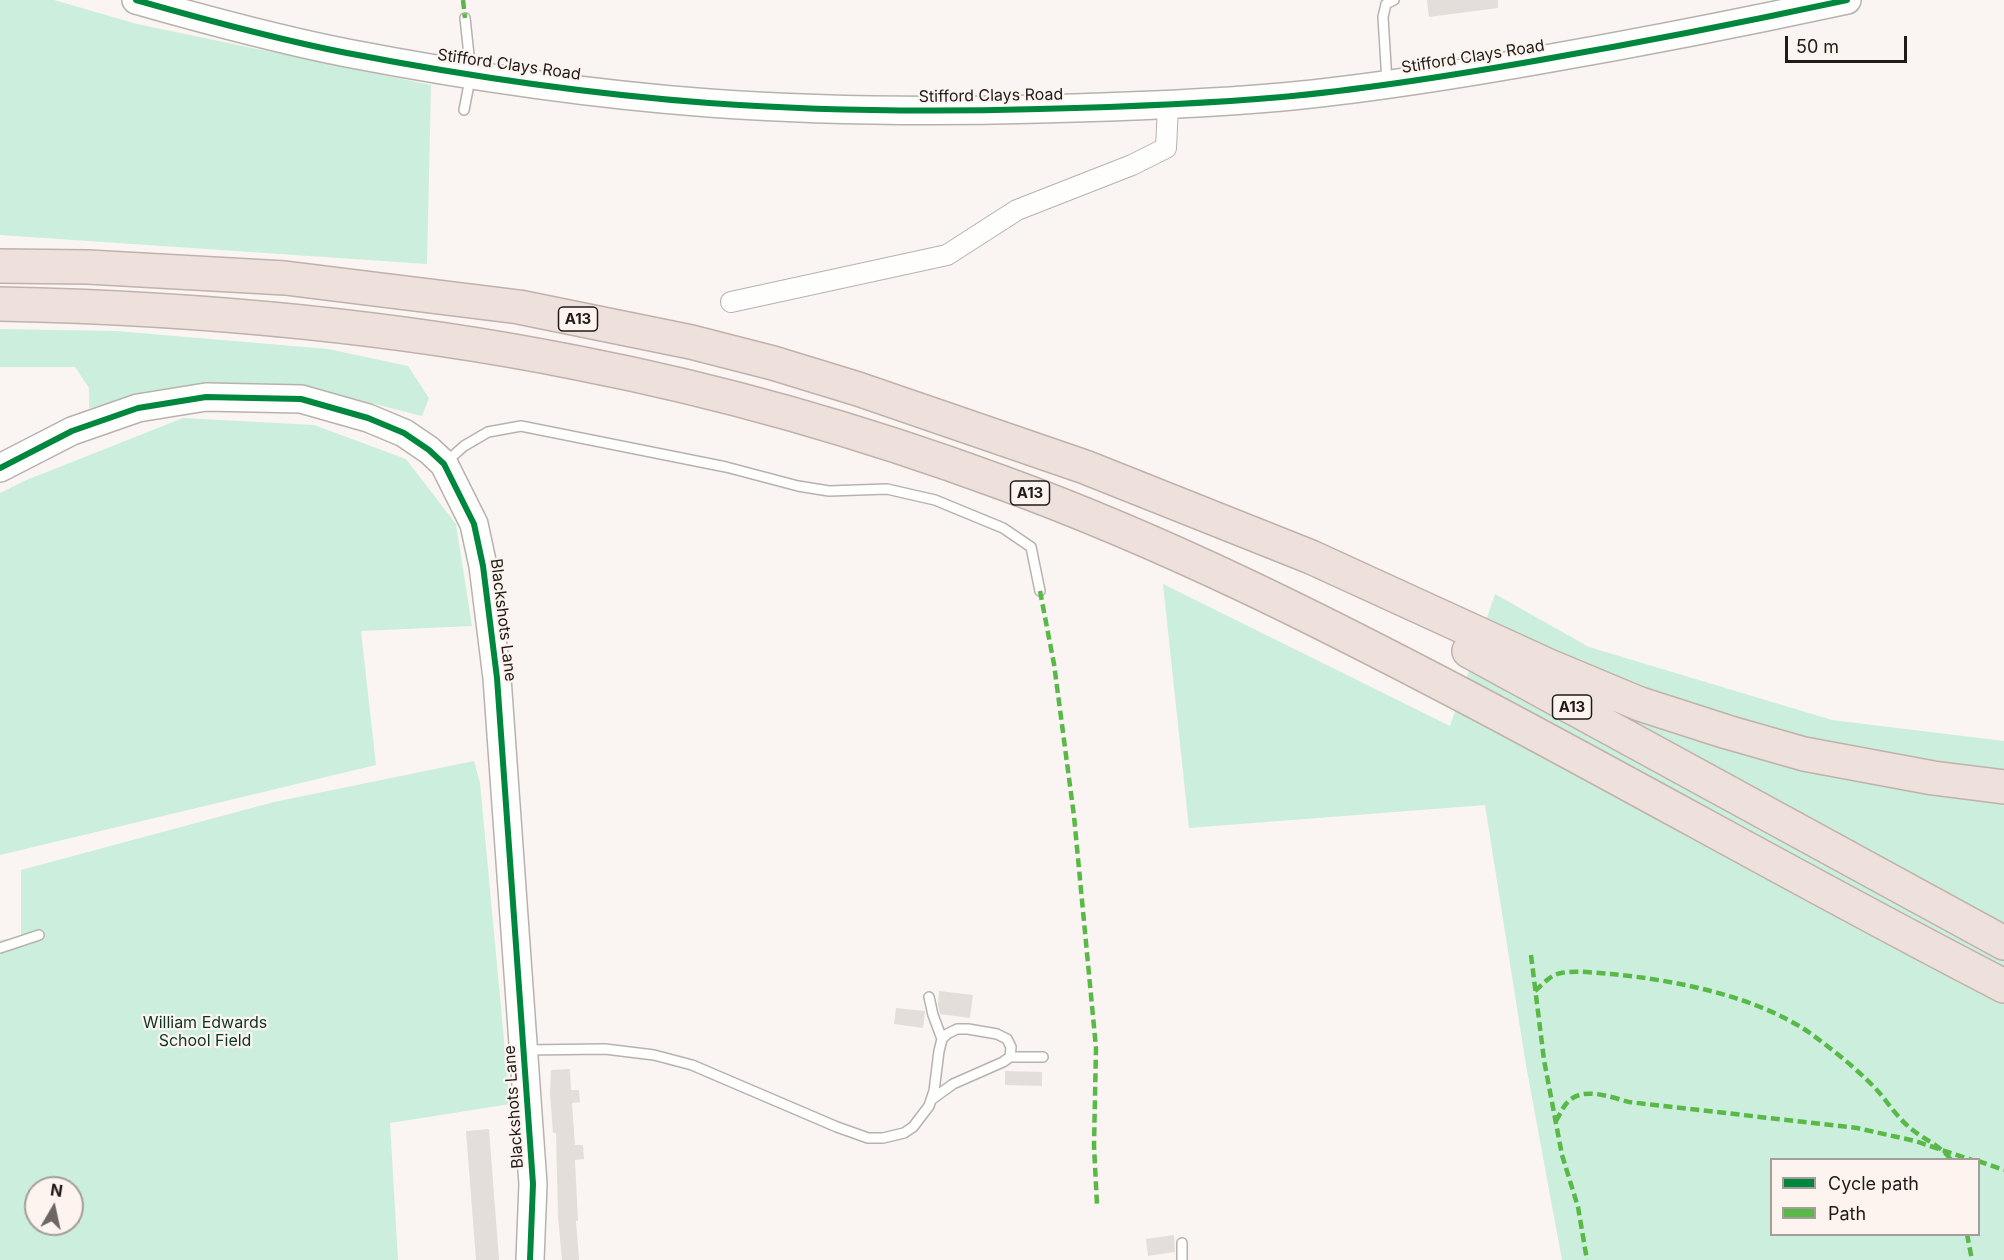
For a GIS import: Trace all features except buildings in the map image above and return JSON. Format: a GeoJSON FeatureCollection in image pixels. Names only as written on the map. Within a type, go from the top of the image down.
{"type":"FeatureCollection","features":[{"type":"Feature","properties":{"kind":"highway","name":"A13"},"geometry":{"type":"LineString","coordinates":[[0,266],[88,267],[285,278],[519,307],[691,342],[773,363],[1021,444],[1133,487],[1421,626],[2004,943]]}},
{"type":"Feature","properties":{"kind":"highway","name":"A13"},"geometry":{"type":"LineString","coordinates":[[0,304],[174,312],[284,321],[483,346],[581,363],[751,403],[926,456],[1007,484],[1097,520],[1290,606],[1543,738],[2004,986]]}},
{"type":"Feature","properties":{"kind":"highway"},"geometry":{"type":"LineString","coordinates":[[1133,487],[1311,557],[1549,666],[1640,704],[1804,754],[1933,778],[2004,787]]}},
{"type":"Feature","properties":{"kind":"highway"},"geometry":{"type":"LineString","coordinates":[[1969,968],[2004,993]]}},
{"type":"Feature","properties":{"kind":"street","name":"Stifford Clays Road"},"geometry":{"type":"LineString","coordinates":[[136,0],[225,25],[344,52],[471,74],[598,92],[705,103],[795,108],[951,111],[1168,106],[1287,97],[1438,78],[1640,42],[1847,0]]}},
{"type":"Feature","properties":{"kind":"street"},"geometry":{"type":"LineString","coordinates":[[731,302],[947,255],[1017,210],[1132,165],[1166,148],[1168,106]]}},
{"type":"Feature","properties":{"kind":"street","name":"Blackshots Lane"},"geometry":{"type":"LineString","coordinates":[[0,468],[72,431],[138,408],[206,397],[301,399],[368,418],[404,433],[429,450],[444,464],[474,524],[483,566],[497,678],[533,1184],[530,1260]]}},
{"type":"Feature","properties":{"kind":"lane"},"geometry":{"type":"LineString","coordinates":[[1387,84],[1383,17],[1386,4],[1394,0]]}},
{"type":"Feature","properties":{"kind":"lane"},"geometry":{"type":"LineString","coordinates":[[464,110],[471,74],[465,18]]}},
{"type":"Feature","properties":{"kind":"lane"},"geometry":{"type":"LineString","coordinates":[[444,464],[464,446],[488,432],[521,426],[726,467],[798,486],[829,491],[887,489],[935,500],[1002,528],[1031,547],[1040,591]]}},
{"type":"Feature","properties":{"kind":"lane"},"geometry":{"type":"LineString","coordinates":[[0,948],[39,935]]}},
{"type":"Feature","properties":{"kind":"lane"},"geometry":{"type":"LineString","coordinates":[[523,1050],[605,1049],[654,1055],[692,1065],[837,1127],[868,1138],[883,1138],[904,1133],[921,1118],[931,1100],[942,1039],[929,997]]}},
{"type":"Feature","properties":{"kind":"lane"},"geometry":{"type":"LineString","coordinates":[[942,1039],[957,1029],[997,1034],[1007,1039],[1011,1047],[1010,1057]]}},
{"type":"Feature","properties":{"kind":"lane"},"geometry":{"type":"LineString","coordinates":[[931,1100],[953,1084],[1010,1057],[1043,1057]]}},
{"type":"Feature","properties":{"kind":"lane"},"geometry":{"type":"LineString","coordinates":[[1182,1243],[1182,1260]]}},
{"type":"Feature","properties":{"kind":"green space"},"geometry":{"type":"Polygon","coordinates":[[[0,0],[54,0],[137,24],[431,85],[427,264],[0,235],[0,0]]]}},
{"type":"Feature","properties":{"kind":"green space"},"geometry":{"type":"Polygon","coordinates":[[[0,329],[116,331],[328,349],[408,366],[429,398],[422,416],[328,392],[199,389],[89,408],[89,388],[75,367],[0,367],[0,329]]]}},
{"type":"Feature","properties":{"kind":"green space"},"geometry":{"type":"Polygon","coordinates":[[[183,418],[314,425],[406,459],[456,524],[472,626],[361,631],[376,765],[0,855],[0,493],[24,481],[183,418]]]}},
{"type":"Feature","properties":{"kind":"green space"},"geometry":{"type":"Polygon","coordinates":[[[1163,584],[1450,726],[1495,594],[1589,647],[1832,720],[2004,741],[2004,1260],[1562,1260],[1526,1065],[1485,805],[1189,828],[1163,584]]]}},
{"type":"Feature","properties":{"kind":"green space","name":"William Edwards School Field"},"geometry":{"type":"Polygon","coordinates":[[[474,761],[480,783],[510,1104],[390,1123],[398,1260],[0,1260],[0,940],[21,937],[21,870],[274,802],[474,761]]]}},
{"type":"Feature","properties":{"kind":"marked path"},"geometry":{"type":"LineString","coordinates":[[463,0],[465,18]]}},
{"type":"Feature","properties":{"kind":"marked path"},"geometry":{"type":"LineString","coordinates":[[1040,591],[1054,664],[1074,816],[1096,1048],[1094,1146],[1097,1205]]}},
{"type":"Feature","properties":{"kind":"marked path"},"geometry":{"type":"LineString","coordinates":[[1531,955],[1544,1060],[1562,1155],[1578,1207],[1587,1260]]}},
{"type":"Feature","properties":{"kind":"marked path"},"geometry":{"type":"LineString","coordinates":[[1535,991],[1557,974],[1592,972],[1688,986],[1765,1009],[1810,1033],[1836,1053],[1876,1089],[1904,1123],[1942,1150],[1949,1158]]}},
{"type":"Feature","properties":{"kind":"marked path"},"geometry":{"type":"LineString","coordinates":[[1556,1121],[1572,1098],[1596,1094],[1629,1102],[1857,1128],[1915,1141],[1966,1158]]}},
{"type":"Feature","properties":{"kind":"marked path"},"geometry":{"type":"LineString","coordinates":[[1980,1162],[2004,1170]]}},
{"type":"Feature","properties":{"kind":"marked path"},"geometry":{"type":"LineString","coordinates":[[1967,1236],[1972,1260]]}},
{"type":"Feature","properties":{"kind":"cycle path"},"geometry":{"type":"LineString","coordinates":[[136,0],[320,48],[527,83],[618,95],[709,103],[915,111],[1160,105],[1347,90],[1579,53],[1847,0]]}},
{"type":"Feature","properties":{"kind":"cycle path"},"geometry":{"type":"LineString","coordinates":[[0,468],[72,431],[138,408],[206,397],[301,399],[368,418],[404,433],[429,450],[444,464],[474,524],[483,566],[497,678],[533,1184],[530,1260]]}}]}
